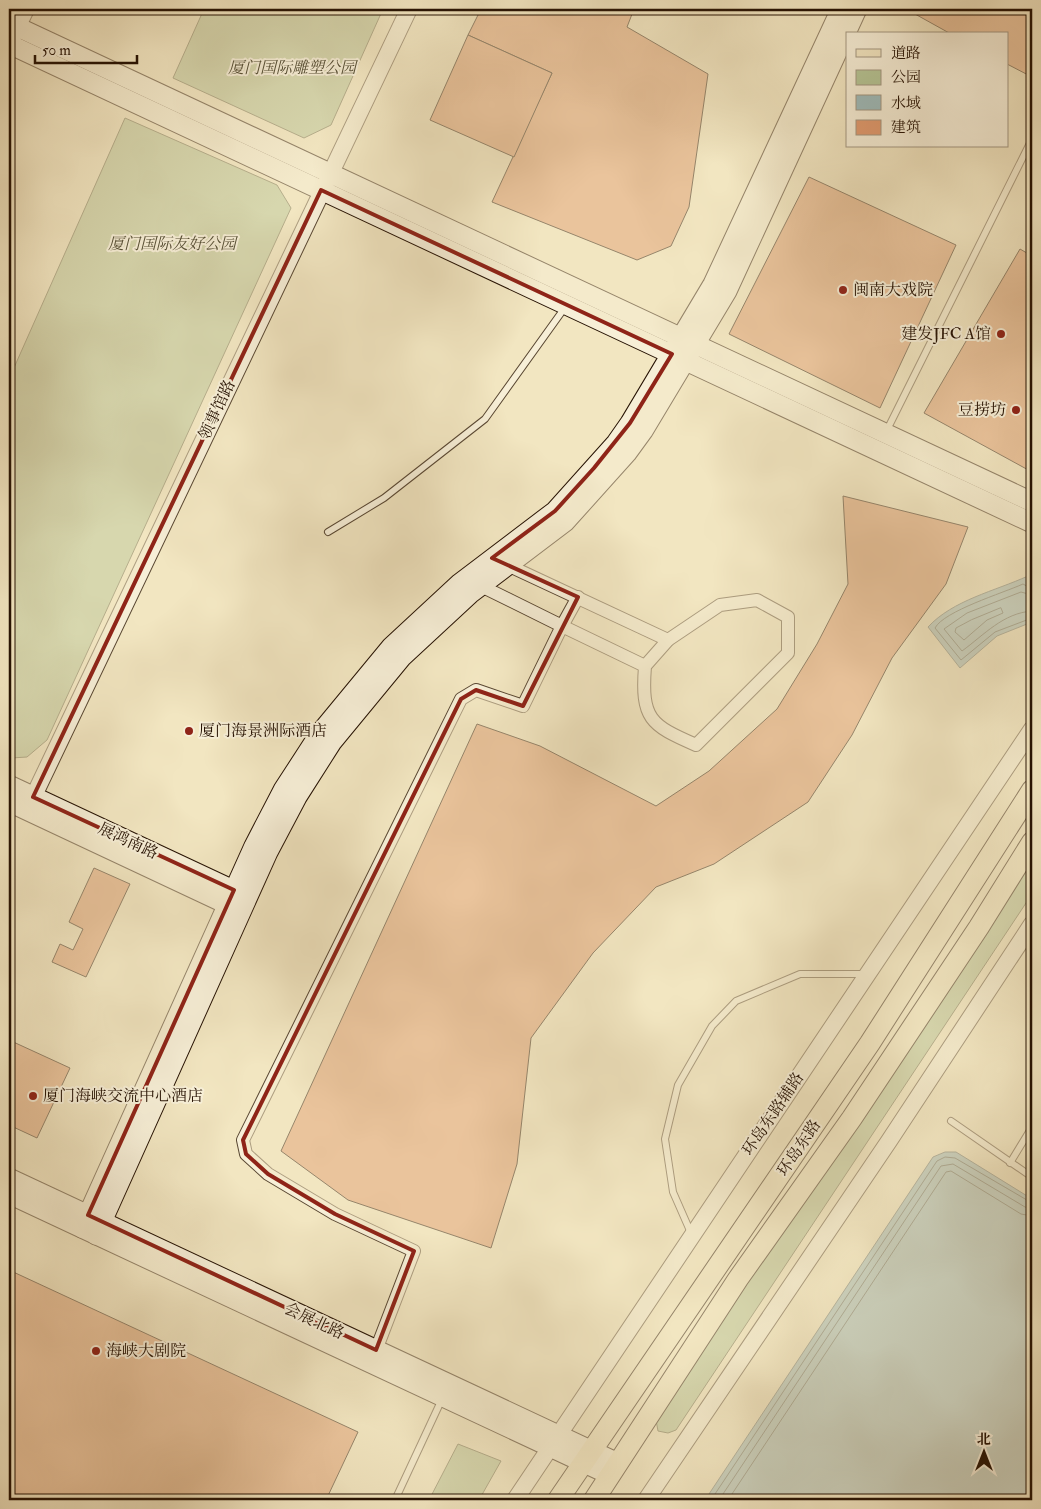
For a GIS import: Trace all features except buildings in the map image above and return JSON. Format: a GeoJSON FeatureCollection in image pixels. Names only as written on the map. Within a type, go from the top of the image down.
{"type":"FeatureCollection","features":[{"type":"Feature","properties":{"kind":"main road"},"geometry":{"type":"LineString","coordinates":[[689,341],[713,284],[841,9]]}},
{"type":"Feature","properties":{"kind":"main road"},"geometry":{"type":"LineString","coordinates":[[846,32],[857,9]]}},
{"type":"Feature","properties":{"kind":"main road"},"geometry":{"type":"LineString","coordinates":[[13,25],[1032,502]]}},
{"type":"Feature","properties":{"kind":"main road"},"geometry":{"type":"LineString","coordinates":[[92,1225],[237,901],[285,817],[337,735],[402,658],[473,582],[500,562],[555,512],[610,449],[727,291],[846,33]]}},
{"type":"Feature","properties":{"kind":"main road"},"geometry":{"type":"LineString","coordinates":[[9,44],[1032,523]]}},
{"type":"Feature","properties":{"kind":"main road","name":"展鸿南路"},"geometry":{"type":"LineString","coordinates":[[9,785],[30,804],[237,901]]}},
{"type":"Feature","properties":{"kind":"main road","name":"环岛东路"},"geometry":{"type":"LineString","coordinates":[[562,1494],[870,1042],[1032,790]]}},
{"type":"Feature","properties":{"kind":"main road","name":"展鸿南路"},"geometry":{"type":"LineString","coordinates":[[9,802],[30,804]]}},
{"type":"Feature","properties":{"kind":"main road","name":"环岛东路"},"geometry":{"type":"LineString","coordinates":[[594,1500],[738,1279],[869,1093],[980,927],[1032,842]]}},
{"type":"Feature","properties":{"kind":"main road","name":"会展北路"},"geometry":{"type":"LineString","coordinates":[[9,1178],[92,1225],[443,1397],[556,1442]]}},
{"type":"Feature","properties":{"kind":"main road","name":"会展北路"},"geometry":{"type":"LineString","coordinates":[[9,1194],[92,1225],[376,1350],[556,1442],[614,1469]]}},
{"type":"Feature","properties":{"kind":"main road"},"geometry":{"type":"LineString","coordinates":[[609,1500],[615,1487],[614,1469]]}},
{"type":"Feature","properties":{"kind":"main road"},"geometry":{"type":"LineString","coordinates":[[562,1494],[586,1500]]}},
{"type":"Feature","properties":{"kind":"street"},"geometry":{"type":"LineString","coordinates":[[9,44],[13,25],[26,9]]}},
{"type":"Feature","properties":{"kind":"street","name":"领事馆路"},"geometry":{"type":"LineString","coordinates":[[30,804],[409,9]]}},
{"type":"Feature","properties":{"kind":"street"},"geometry":{"type":"LineString","coordinates":[[500,562],[668,640]]}},
{"type":"Feature","properties":{"kind":"street"},"geometry":{"type":"LineString","coordinates":[[473,582],[645,666]]}},
{"type":"Feature","properties":{"kind":"street"},"geometry":{"type":"LineString","coordinates":[[376,1350],[414,1251],[335,1214],[268,1174],[246,1154],[243,1140],[461,699],[476,690],[523,706],[578,597]]}},
{"type":"Feature","properties":{"kind":"street"},"geometry":{"type":"LineString","coordinates":[[756,600],[788,617],[788,653],[696,745],[661,730],[646,709],[644,688],[645,666],[668,640],[720,605],[756,600]]}},
{"type":"Feature","properties":{"kind":"street","name":"环岛东路辅路"},"geometry":{"type":"LineString","coordinates":[[516,1500],[1032,729]]}},
{"type":"Feature","properties":{"kind":"street"},"geometry":{"type":"LineString","coordinates":[[646,1500],[889,1141],[1032,924]]}},
{"type":"Feature","properties":{"kind":"lane"},"geometry":{"type":"LineString","coordinates":[[885,433],[1032,139]]}},
{"type":"Feature","properties":{"kind":"lane"},"geometry":{"type":"LineString","coordinates":[[328,532],[384,498],[485,419],[567,305]]}},
{"type":"Feature","properties":{"kind":"lane"},"geometry":{"type":"LineString","coordinates":[[692,1236],[673,1192],[665,1139],[678,1085],[712,1026],[736,1001],[800,974],[868,974]]}},
{"type":"Feature","properties":{"kind":"lane"},"geometry":{"type":"LineString","coordinates":[[951,1121],[1032,1177]]}},
{"type":"Feature","properties":{"kind":"lane"},"geometry":{"type":"LineString","coordinates":[[1010,1163],[1032,1127]]}},
{"type":"Feature","properties":{"kind":"lane"},"geometry":{"type":"LineString","coordinates":[[395,1500],[443,1397]]}},
{"type":"Feature","properties":{"kind":"highlighted area"},"geometry":{"type":"Polygon","coordinates":[[[321,190],[672,354],[630,423],[594,468],[555,511],[492,558],[578,597],[523,706],[476,690],[461,699],[243,1140],[246,1154],[268,1174],[335,1214],[414,1251],[376,1350],[88,1215],[234,890],[33,797],[321,190]]]}},
{"type":"Feature","properties":{"kind":"green space","name":"厦门国际雕塑公园"},"geometry":{"type":"Polygon","coordinates":[[[204,9],[383,9],[331,125],[304,138],[173,78],[204,9]]]}},
{"type":"Feature","properties":{"kind":"green space","name":"厦门国际友好公园"},"geometry":{"type":"Polygon","coordinates":[[[125,118],[277,185],[291,208],[47,740],[27,757],[11,758],[9,757],[9,379],[125,118]]]}},
{"type":"Feature","properties":{"kind":"green space"},"geometry":{"type":"Polygon","coordinates":[[[1032,846],[1032,894],[676,1430],[668,1433],[658,1431],[656,1420],[1032,846]]]}},
{"type":"Feature","properties":{"kind":"green space"},"geometry":{"type":"Polygon","coordinates":[[[458,1444],[501,1461],[479,1500],[429,1500],[458,1444]]]}},
{"type":"Feature","properties":{"kind":"water"},"geometry":{"type":"Polygon","coordinates":[[[1028,576],[1032,592],[1032,622],[997,636],[960,668],[928,627],[938,618],[962,603],[1028,576]]]}},
{"type":"Feature","properties":{"kind":"water"},"geometry":{"type":"Polygon","coordinates":[[[945,1152],[956,1152],[1032,1199],[1032,1500],[705,1500],[933,1157],[945,1152]]]}},
{"type":"Feature","properties":{"kind":"place","name":"闽南大戏院"},"geometry":{"type":"Point","coordinates":[843,290]}},
{"type":"Feature","properties":{"kind":"place","name":"建发JFC A馆"},"geometry":{"type":"Point","coordinates":[1001,334]}},
{"type":"Feature","properties":{"kind":"place","name":"豆捞坊"},"geometry":{"type":"Point","coordinates":[1016,410]}},
{"type":"Feature","properties":{"kind":"place","name":"厦门海景洲际酒店"},"geometry":{"type":"Point","coordinates":[189,731]}},
{"type":"Feature","properties":{"kind":"place","name":"厦门海峡交流中心酒店"},"geometry":{"type":"Point","coordinates":[33,1096]}},
{"type":"Feature","properties":{"kind":"place","name":"海峡大剧院"},"geometry":{"type":"Point","coordinates":[96,1351]}}]}
